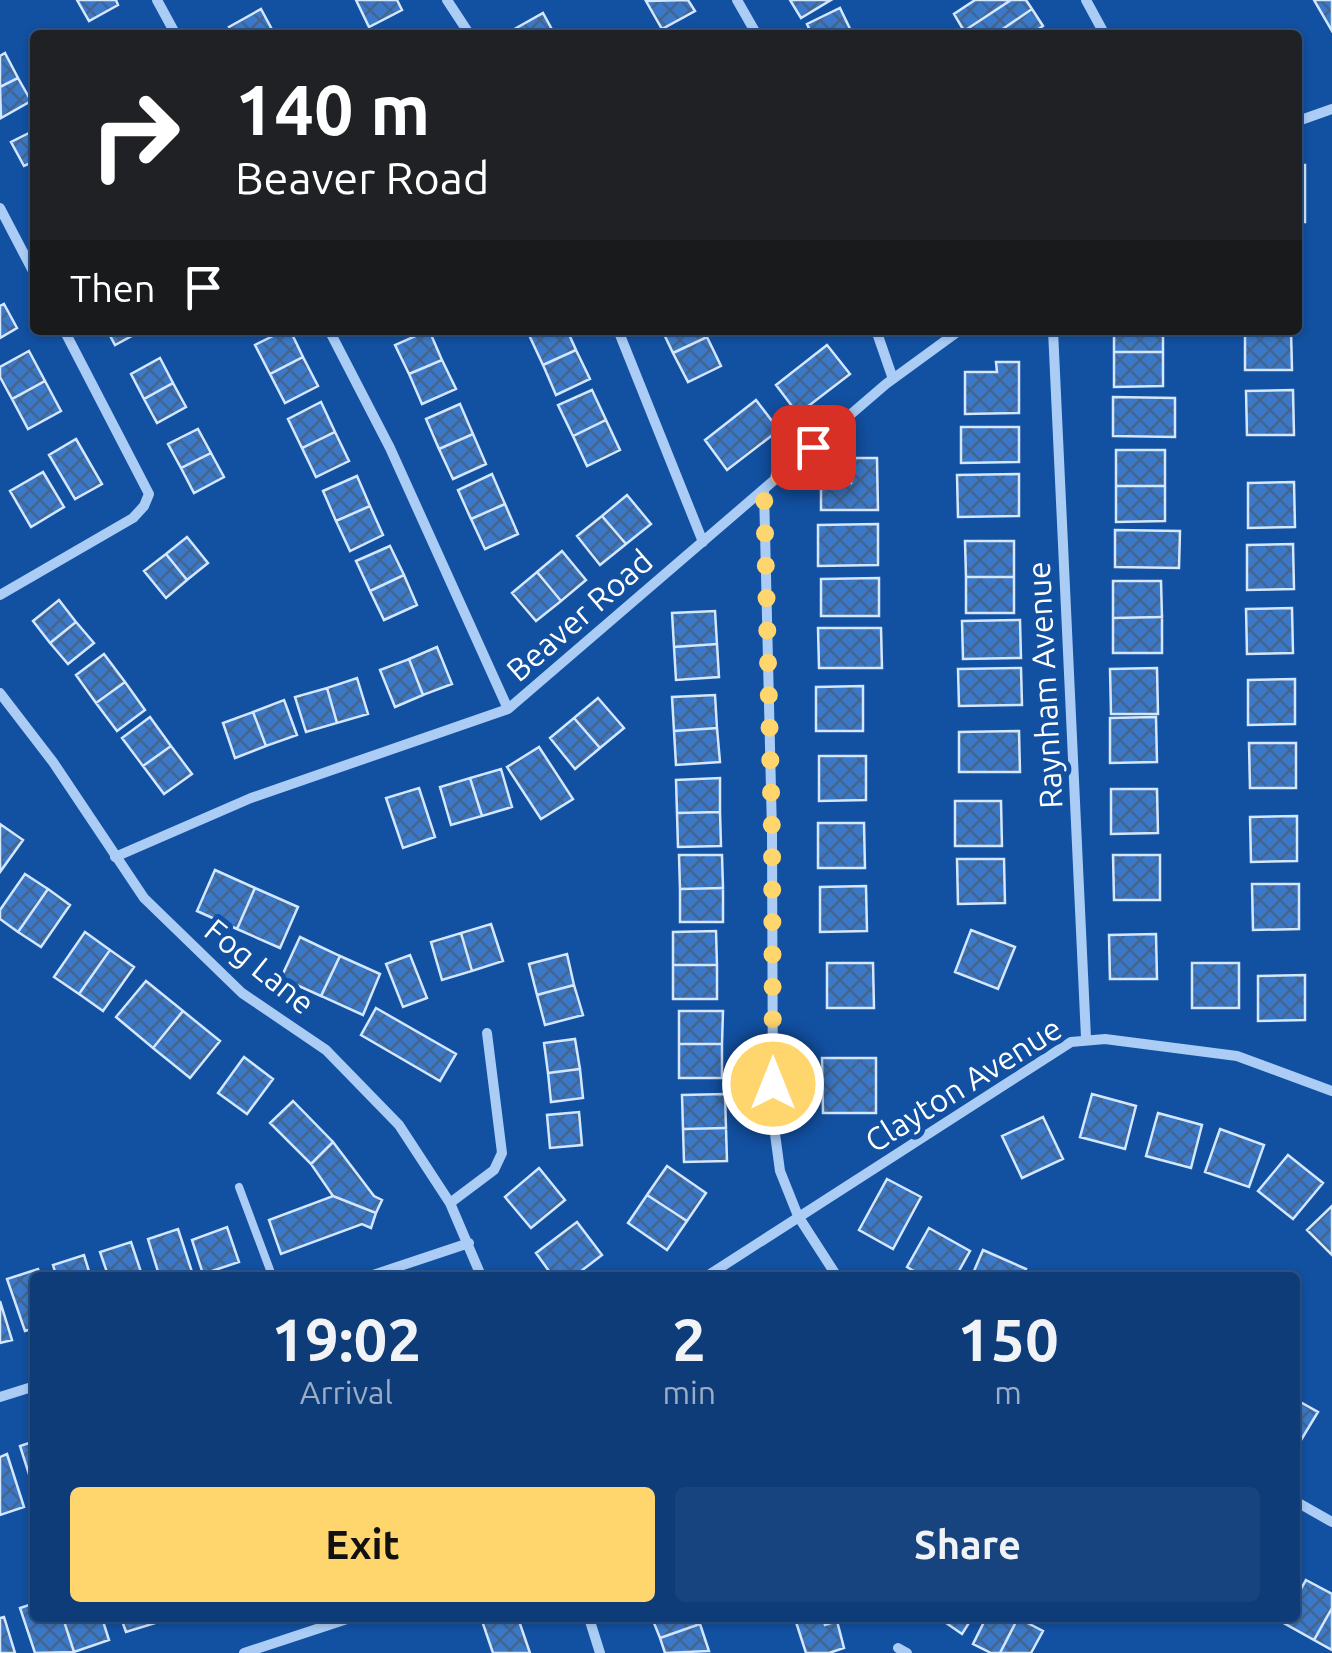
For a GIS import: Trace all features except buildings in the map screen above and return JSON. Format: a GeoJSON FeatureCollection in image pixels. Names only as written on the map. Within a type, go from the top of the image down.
{"type":"FeatureCollection","features":[{"type":"Feature","properties":{"kind":"street"},"geometry":{"type":"LineString","coordinates":[[158,0],[173,30]]}},
{"type":"Feature","properties":{"kind":"street"},"geometry":{"type":"LineString","coordinates":[[447,0],[467,30]]}},
{"type":"Feature","properties":{"kind":"street"},"geometry":{"type":"LineString","coordinates":[[737,0],[754,30]]}},
{"type":"Feature","properties":{"kind":"street"},"geometry":{"type":"LineString","coordinates":[[1086,0],[1102,30]]}},
{"type":"Feature","properties":{"kind":"street"},"geometry":{"type":"LineString","coordinates":[[1302,119],[1332,109]]}},
{"type":"Feature","properties":{"kind":"street"},"geometry":{"type":"LineString","coordinates":[[0,208],[30,265]]}},
{"type":"Feature","properties":{"kind":"street"},"geometry":{"type":"LineString","coordinates":[[0,595],[132,518],[149,494],[67,335]]}},
{"type":"Feature","properties":{"kind":"street"},"geometry":{"type":"LineString","coordinates":[[332,335],[390,448],[508,709]]}},
{"type":"Feature","properties":{"kind":"street"},"geometry":{"type":"LineString","coordinates":[[620,335],[703,542]]}},
{"type":"Feature","properties":{"kind":"street"},"geometry":{"type":"LineString","coordinates":[[878,335],[892,379]]}},
{"type":"Feature","properties":{"kind":"street","name":"Beaver Road"},"geometry":{"type":"LineString","coordinates":[[115,858],[251,798],[508,709],[892,379],[953,335]]}},
{"type":"Feature","properties":{"kind":"street","name":"Raynham Avenue"},"geometry":{"type":"LineString","coordinates":[[1053,335],[1086,1038]]}},
{"type":"Feature","properties":{"kind":"street"},"geometry":{"type":"LineString","coordinates":[[764,489],[772,833],[773,1119],[780,1171],[798,1216],[834,1272]]}},
{"type":"Feature","properties":{"kind":"street","name":"Fog Lane"},"geometry":{"type":"LineString","coordinates":[[0,694],[53,762],[144,898],[219,973],[269,1013],[326,1050],[399,1125],[450,1203],[480,1272]]}},
{"type":"Feature","properties":{"kind":"street"},"geometry":{"type":"LineString","coordinates":[[450,1203],[494,1170],[502,1153],[488,1033]]}},
{"type":"Feature","properties":{"kind":"street","name":"Clayton Avenue"},"geometry":{"type":"LineString","coordinates":[[713,1272],[1071,1042],[1086,1038],[1237,1056],[1332,1091]]}},
{"type":"Feature","properties":{"kind":"street"},"geometry":{"type":"LineString","coordinates":[[382,1272],[469,1243]]}},
{"type":"Feature","properties":{"kind":"street"},"geometry":{"type":"LineString","coordinates":[[0,1397],[30,1388]]}},
{"type":"Feature","properties":{"kind":"street"},"geometry":{"type":"LineString","coordinates":[[1300,1504],[1332,1522]]}},
{"type":"Feature","properties":{"kind":"street"},"geometry":{"type":"LineString","coordinates":[[244,1653],[338,1622]]}},
{"type":"Feature","properties":{"kind":"street"},"geometry":{"type":"LineString","coordinates":[[590,1622],[600,1653]]}},
{"type":"Feature","properties":{"kind":"lane"},"geometry":{"type":"LineString","coordinates":[[239,1187],[271,1272]]}},
{"type":"Feature","properties":{"kind":"route"},"geometry":{"type":"LineString","coordinates":[[773,1084],[764,489],[813,447]]}}]}
